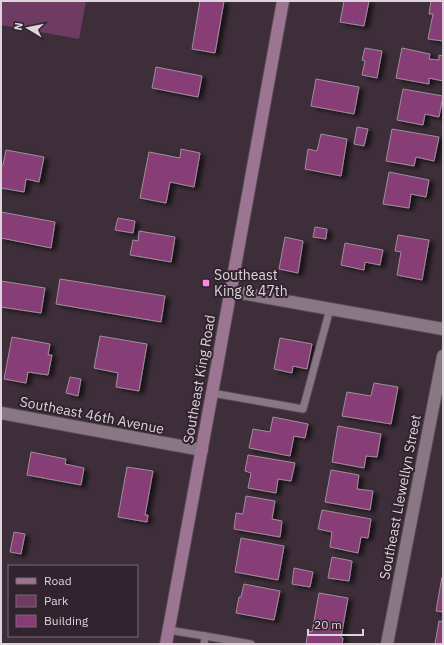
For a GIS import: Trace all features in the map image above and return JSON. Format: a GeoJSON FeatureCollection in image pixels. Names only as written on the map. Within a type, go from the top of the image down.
{"type":"FeatureCollection","features":[{"type":"Feature","properties":{"kind":"main road","name":"Southeast King Road"},"geometry":{"type":"LineString","coordinates":[[166,644],[283,1]]}},
{"type":"Feature","properties":{"kind":"street"},"geometry":{"type":"LineString","coordinates":[[230,291],[443,329]]}},
{"type":"Feature","properties":{"kind":"street","name":"Southeast Llewellyn Street"},"geometry":{"type":"LineString","coordinates":[[387,644],[443,356]]}},
{"type":"Feature","properties":{"kind":"street","name":"Southeast 46th Avenue"},"geometry":{"type":"LineString","coordinates":[[1,413],[202,450]]}},
{"type":"Feature","properties":{"kind":"lane"},"geometry":{"type":"LineString","coordinates":[[212,393],[303,409],[330,309]]}},
{"type":"Feature","properties":{"kind":"lane"},"geometry":{"type":"LineString","coordinates":[[168,630],[251,644]]}},
{"type":"Feature","properties":{"kind":"lane"},"geometry":{"type":"LineString","coordinates":[[204,644],[205,636]]}},
{"type":"Feature","properties":{"kind":"green space"},"geometry":{"type":"Polygon","coordinates":[[[1,1],[86,1],[79,39],[1,25],[1,1]]]}},
{"type":"Feature","properties":{"kind":"building"},"geometry":{"type":"Polygon","coordinates":[[[200,1],[224,1],[215,53],[192,49],[200,1]]]}},
{"type":"Feature","properties":{"kind":"building"},"geometry":{"type":"Polygon","coordinates":[[[344,1],[369,1],[364,26],[340,22],[344,1]]]}},
{"type":"Feature","properties":{"kind":"building"},"geometry":{"type":"Polygon","coordinates":[[[431,1],[443,1],[443,41],[428,39],[433,14],[429,14],[431,1]]]}},
{"type":"Feature","properties":{"kind":"building"},"geometry":{"type":"Polygon","coordinates":[[[365,48],[382,51],[377,78],[362,75],[365,61],[362,60],[365,48]]]}},
{"type":"Feature","properties":{"kind":"building"},"geometry":{"type":"Polygon","coordinates":[[[402,48],[430,54],[429,59],[439,60],[439,55],[443,56],[443,81],[429,78],[429,84],[396,78],[402,48]]]}},
{"type":"Feature","properties":{"kind":"building"},"geometry":{"type":"Polygon","coordinates":[[[156,67],[202,76],[198,97],[152,88],[156,67]]]}},
{"type":"Feature","properties":{"kind":"building"},"geometry":{"type":"Polygon","coordinates":[[[316,79],[359,87],[354,114],[311,106],[316,79]]]}},
{"type":"Feature","properties":{"kind":"building"},"geometry":{"type":"Polygon","coordinates":[[[403,89],[443,96],[439,117],[425,114],[423,125],[397,120],[403,89]]]}},
{"type":"Feature","properties":{"kind":"building"},"geometry":{"type":"Polygon","coordinates":[[[357,127],[368,129],[364,146],[354,144],[357,127]]]}},
{"type":"Feature","properties":{"kind":"building"},"geometry":{"type":"Polygon","coordinates":[[[392,129],[439,137],[434,161],[416,157],[414,166],[386,161],[392,129]]]}},
{"type":"Feature","properties":{"kind":"building"},"geometry":{"type":"Polygon","coordinates":[[[321,134],[347,139],[341,176],[305,169],[308,149],[317,151],[321,134]]]}},
{"type":"Feature","properties":{"kind":"building"},"geometry":{"type":"Polygon","coordinates":[[[181,149],[200,153],[194,187],[170,182],[166,203],[140,198],[149,152],[180,158],[181,149]]]}},
{"type":"Feature","properties":{"kind":"building"},"geometry":{"type":"Polygon","coordinates":[[[6,150],[44,157],[39,182],[26,179],[24,192],[1,188],[1,165],[3,165],[6,150]]]}},
{"type":"Feature","properties":{"kind":"building"},"geometry":{"type":"Polygon","coordinates":[[[389,172],[429,180],[426,197],[411,194],[409,208],[383,204],[389,172]]]}},
{"type":"Feature","properties":{"kind":"building"},"geometry":{"type":"Polygon","coordinates":[[[1,212],[55,222],[51,248],[1,238],[1,212]]]}},
{"type":"Feature","properties":{"kind":"building"},"geometry":{"type":"Polygon","coordinates":[[[118,218],[135,221],[133,233],[115,230],[118,218]]]}},
{"type":"Feature","properties":{"kind":"building"},"geometry":{"type":"Polygon","coordinates":[[[315,227],[327,229],[326,239],[313,237],[315,227]]]}},
{"type":"Feature","properties":{"kind":"building"},"geometry":{"type":"Polygon","coordinates":[[[139,231],[175,237],[171,262],[130,255],[133,240],[138,241],[139,231]]]}},
{"type":"Feature","properties":{"kind":"building"},"geometry":{"type":"Polygon","coordinates":[[[398,235],[429,240],[422,280],[397,275],[401,252],[395,251],[398,235]]]}},
{"type":"Feature","properties":{"kind":"building"},"geometry":{"type":"Polygon","coordinates":[[[285,237],[303,241],[298,273],[279,269],[285,237]]]}},
{"type":"Feature","properties":{"kind":"building"},"geometry":{"type":"Polygon","coordinates":[[[345,243],[383,250],[380,265],[365,262],[364,270],[341,265],[345,243]]]}},
{"type":"Feature","properties":{"kind":"building"},"geometry":{"type":"Polygon","coordinates":[[[60,279],[165,296],[161,322],[56,304],[60,279]]]}},
{"type":"Feature","properties":{"kind":"building"},"geometry":{"type":"Polygon","coordinates":[[[1,281],[45,288],[41,313],[1,307],[1,281]]]}},
{"type":"Feature","properties":{"kind":"building"},"geometry":{"type":"Polygon","coordinates":[[[100,336],[147,344],[139,391],[116,387],[118,373],[94,368],[100,336]]]}},
{"type":"Feature","properties":{"kind":"building"},"geometry":{"type":"Polygon","coordinates":[[[12,337],[50,344],[48,355],[52,355],[48,375],[28,372],[26,383],[4,379],[12,337]]]}},
{"type":"Feature","properties":{"kind":"building"},"geometry":{"type":"Polygon","coordinates":[[[280,338],[312,344],[307,369],[293,366],[292,373],[274,369],[280,338]]]}},
{"type":"Feature","properties":{"kind":"building"},"geometry":{"type":"Polygon","coordinates":[[[70,377],[81,379],[78,396],[66,393],[70,377]]]}},
{"type":"Feature","properties":{"kind":"building"},"geometry":{"type":"Polygon","coordinates":[[[374,383],[398,387],[391,424],[342,416],[347,392],[371,396],[374,383]]]}},
{"type":"Feature","properties":{"kind":"building"},"geometry":{"type":"Polygon","coordinates":[[[273,417],[308,424],[305,438],[294,436],[290,456],[249,448],[253,429],[270,432],[273,417]]]}},
{"type":"Feature","properties":{"kind":"building"},"geometry":{"type":"Polygon","coordinates":[[[338,426],[381,434],[377,457],[366,456],[364,468],[332,462],[338,426]]]}},
{"type":"Feature","properties":{"kind":"building"},"geometry":{"type":"Polygon","coordinates":[[[31,452],[66,459],[65,464],[84,468],[81,485],[27,475],[31,452]]]}},
{"type":"Feature","properties":{"kind":"building"},"geometry":{"type":"Polygon","coordinates":[[[248,455],[295,463],[291,481],[278,479],[276,493],[248,488],[251,473],[245,471],[248,455]]]}},
{"type":"Feature","properties":{"kind":"building"},"geometry":{"type":"Polygon","coordinates":[[[127,467],[153,471],[145,515],[148,515],[147,522],[118,517],[127,467]]]}},
{"type":"Feature","properties":{"kind":"building"},"geometry":{"type":"Polygon","coordinates":[[[331,470],[359,475],[357,489],[373,491],[370,510],[325,502],[331,470]]]}},
{"type":"Feature","properties":{"kind":"building"},"geometry":{"type":"Polygon","coordinates":[[[246,496],[275,501],[272,519],[282,521],[280,537],[234,529],[236,513],[243,514],[246,496]]]}},
{"type":"Feature","properties":{"kind":"building"},"geometry":{"type":"Polygon","coordinates":[[[322,510],[371,519],[368,538],[361,537],[358,553],[330,547],[332,532],[318,529],[322,510]]]}},
{"type":"Feature","properties":{"kind":"building"},"geometry":{"type":"Polygon","coordinates":[[[14,532],[25,534],[21,554],[10,552],[14,532]]]}},
{"type":"Feature","properties":{"kind":"building"},"geometry":{"type":"Polygon","coordinates":[[[241,538],[284,546],[278,580],[235,572],[241,538]]]}},
{"type":"Feature","properties":{"kind":"building"},"geometry":{"type":"Polygon","coordinates":[[[332,557],[352,561],[349,581],[328,578],[332,557]]]}},
{"type":"Feature","properties":{"kind":"building"},"geometry":{"type":"Polygon","coordinates":[[[294,568],[313,572],[310,587],[292,584],[294,568]]]}},
{"type":"Feature","properties":{"kind":"building"},"geometry":{"type":"Polygon","coordinates":[[[442,577],[443,578],[443,612],[436,611],[442,577]]]}},
{"type":"Feature","properties":{"kind":"building"},"geometry":{"type":"Polygon","coordinates":[[[244,584],[280,591],[274,620],[236,613],[239,597],[241,597],[244,584]]]}},
{"type":"Feature","properties":{"kind":"building"},"geometry":{"type":"Polygon","coordinates":[[[319,593],[348,598],[341,637],[343,638],[342,644],[306,644],[308,631],[312,632],[319,593]]]}},
{"type":"Feature","properties":{"kind":"building"},"geometry":{"type":"Polygon","coordinates":[[[439,621],[443,622],[443,644],[435,644],[439,621]]]}},
{"type":"Feature","properties":{"kind":"place","name":"Southeast King & 47th"},"geometry":{"type":"Point","coordinates":[206,283]}}]}
